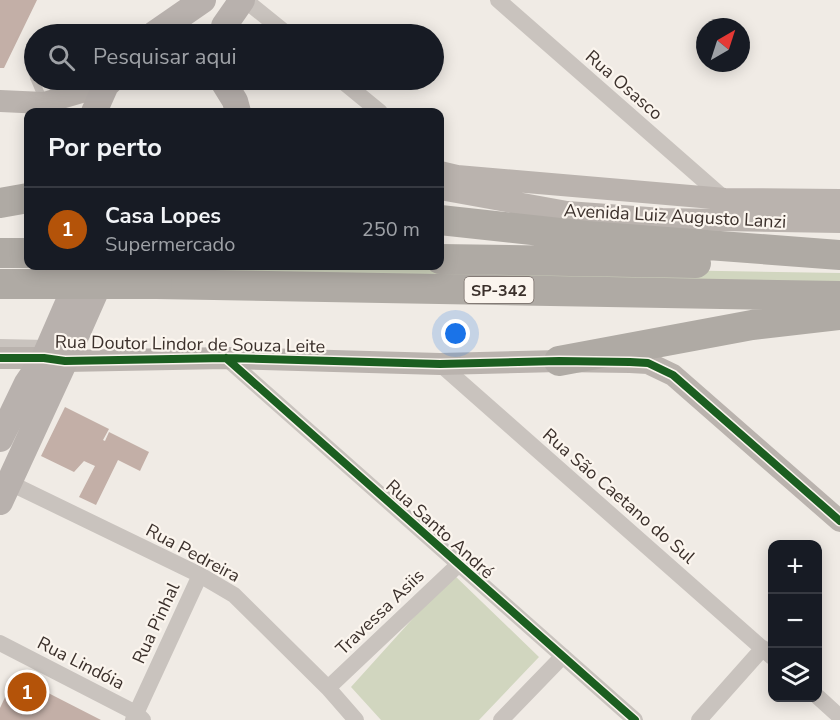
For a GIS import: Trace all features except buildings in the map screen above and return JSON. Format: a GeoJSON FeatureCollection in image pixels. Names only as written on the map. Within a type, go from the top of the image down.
{"type":"FeatureCollection","features":[{"type":"Feature","properties":{"kind":"highway"},"geometry":{"type":"LineString","coordinates":[[0,203],[24,199]]}},
{"type":"Feature","properties":{"kind":"highway"},"geometry":{"type":"LineString","coordinates":[[444,220],[611,238],[840,255]]}},
{"type":"Feature","properties":{"kind":"highway"},"geometry":{"type":"LineString","coordinates":[[0,253],[24,253]]}},
{"type":"Feature","properties":{"kind":"highway","name":"SP-342"},"geometry":{"type":"LineString","coordinates":[[444,259],[840,265]]}},
{"type":"Feature","properties":{"kind":"highway","name":"SP-342"},"geometry":{"type":"LineString","coordinates":[[0,284],[157,284],[840,296]]}},
{"type":"Feature","properties":{"kind":"highway"},"geometry":{"type":"LineString","coordinates":[[559,360],[752,325],[840,315]]}},
{"type":"Feature","properties":{"kind":"main road"},"geometry":{"type":"LineString","coordinates":[[168,24],[203,0]]}},
{"type":"Feature","properties":{"kind":"main road"},"geometry":{"type":"LineString","coordinates":[[226,24],[244,0]]}},
{"type":"Feature","properties":{"kind":"main road"},"geometry":{"type":"LineString","coordinates":[[96,108],[104,90]]}},
{"type":"Feature","properties":{"kind":"main road"},"geometry":{"type":"LineString","coordinates":[[229,90],[240,108]]}},
{"type":"Feature","properties":{"kind":"main road"},"geometry":{"type":"LineString","coordinates":[[5,492],[83,270]]}},
{"type":"Feature","properties":{"kind":"main road"},"geometry":{"type":"LineString","coordinates":[[0,439],[27,383],[53,354],[105,270]]}},
{"type":"Feature","properties":{"kind":"street"},"geometry":{"type":"LineString","coordinates":[[244,0],[274,24]]}},
{"type":"Feature","properties":{"kind":"street","name":"Rua Osasco"},"geometry":{"type":"LineString","coordinates":[[498,0],[725,199]]}},
{"type":"Feature","properties":{"kind":"street"},"geometry":{"type":"LineString","coordinates":[[0,101],[51,107],[90,90]]}},
{"type":"Feature","properties":{"kind":"street"},"geometry":{"type":"LineString","coordinates":[[353,90],[375,108]]}},
{"type":"Feature","properties":{"kind":"street","name":"Avenida Luiz Augusto Lanzi"},"geometry":{"type":"LineString","coordinates":[[445,179],[725,199],[840,200]]}},
{"type":"Feature","properties":{"kind":"street","name":"Avenida Luiz Augusto Lanzi"},"geometry":{"type":"LineString","coordinates":[[445,179],[567,212],[662,219],[840,222]]}},
{"type":"Feature","properties":{"kind":"street","name":"Rua Doutor Lindor de Souza Leite"},"geometry":{"type":"LineString","coordinates":[[0,358],[53,354],[440,364],[559,360],[648,363],[673,375],[840,521]]}},
{"type":"Feature","properties":{"kind":"street","name":"Rua Santo André"},"geometry":{"type":"LineString","coordinates":[[226,358],[635,720]]}},
{"type":"Feature","properties":{"kind":"street","name":"Rua São Caetano do Sul"},"geometry":{"type":"LineString","coordinates":[[440,364],[768,653]]}},
{"type":"Feature","properties":{"kind":"street","name":"Rua Pedreira"},"geometry":{"type":"LineString","coordinates":[[5,492],[200,575],[234,595],[328,688],[356,720]]}},
{"type":"Feature","properties":{"kind":"street","name":"Travessa Asiis"},"geometry":{"type":"LineString","coordinates":[[328,688],[458,565]]}},
{"type":"Feature","properties":{"kind":"street","name":"Rua Pinhal"},"geometry":{"type":"LineString","coordinates":[[137,718],[200,575]]}},
{"type":"Feature","properties":{"kind":"street","name":"Rua Lindóia"},"geometry":{"type":"LineString","coordinates":[[0,643],[137,718]]}},
{"type":"Feature","properties":{"kind":"street"},"geometry":{"type":"LineString","coordinates":[[699,720],[768,653]]}},
{"type":"Feature","properties":{"kind":"street"},"geometry":{"type":"LineString","coordinates":[[501,720],[563,656]]}},
{"type":"Feature","properties":{"kind":"street"},"geometry":{"type":"LineString","coordinates":[[822,701],[840,717]]}},
{"type":"Feature","properties":{"kind":"lane"},"geometry":{"type":"LineString","coordinates":[[41,90],[51,107]]}},
{"type":"Feature","properties":{"kind":"lane"},"geometry":{"type":"LineString","coordinates":[[0,343],[53,354]]}},
{"type":"Feature","properties":{"kind":"green space"},"geometry":{"type":"Polygon","coordinates":[[[444,266],[840,273],[840,288],[142,277],[143,270],[444,270],[444,266]]]}},
{"type":"Feature","properties":{"kind":"green space"},"geometry":{"type":"Polygon","coordinates":[[[453,574],[539,657],[479,720],[381,720],[351,687],[453,574]]]}},
{"type":"Feature","properties":{"kind":"cycle path"},"geometry":{"type":"LineString","coordinates":[[0,358],[44,358],[65,361],[226,358],[440,364],[559,361],[648,363],[673,375],[840,521]]}},
{"type":"Feature","properties":{"kind":"cycle path"},"geometry":{"type":"LineString","coordinates":[[226,358],[635,720]]}},
{"type":"Feature","properties":{"kind":"place","name":"Casa Lopes"},"geometry":{"type":"Point","coordinates":[27,692]}}]}
